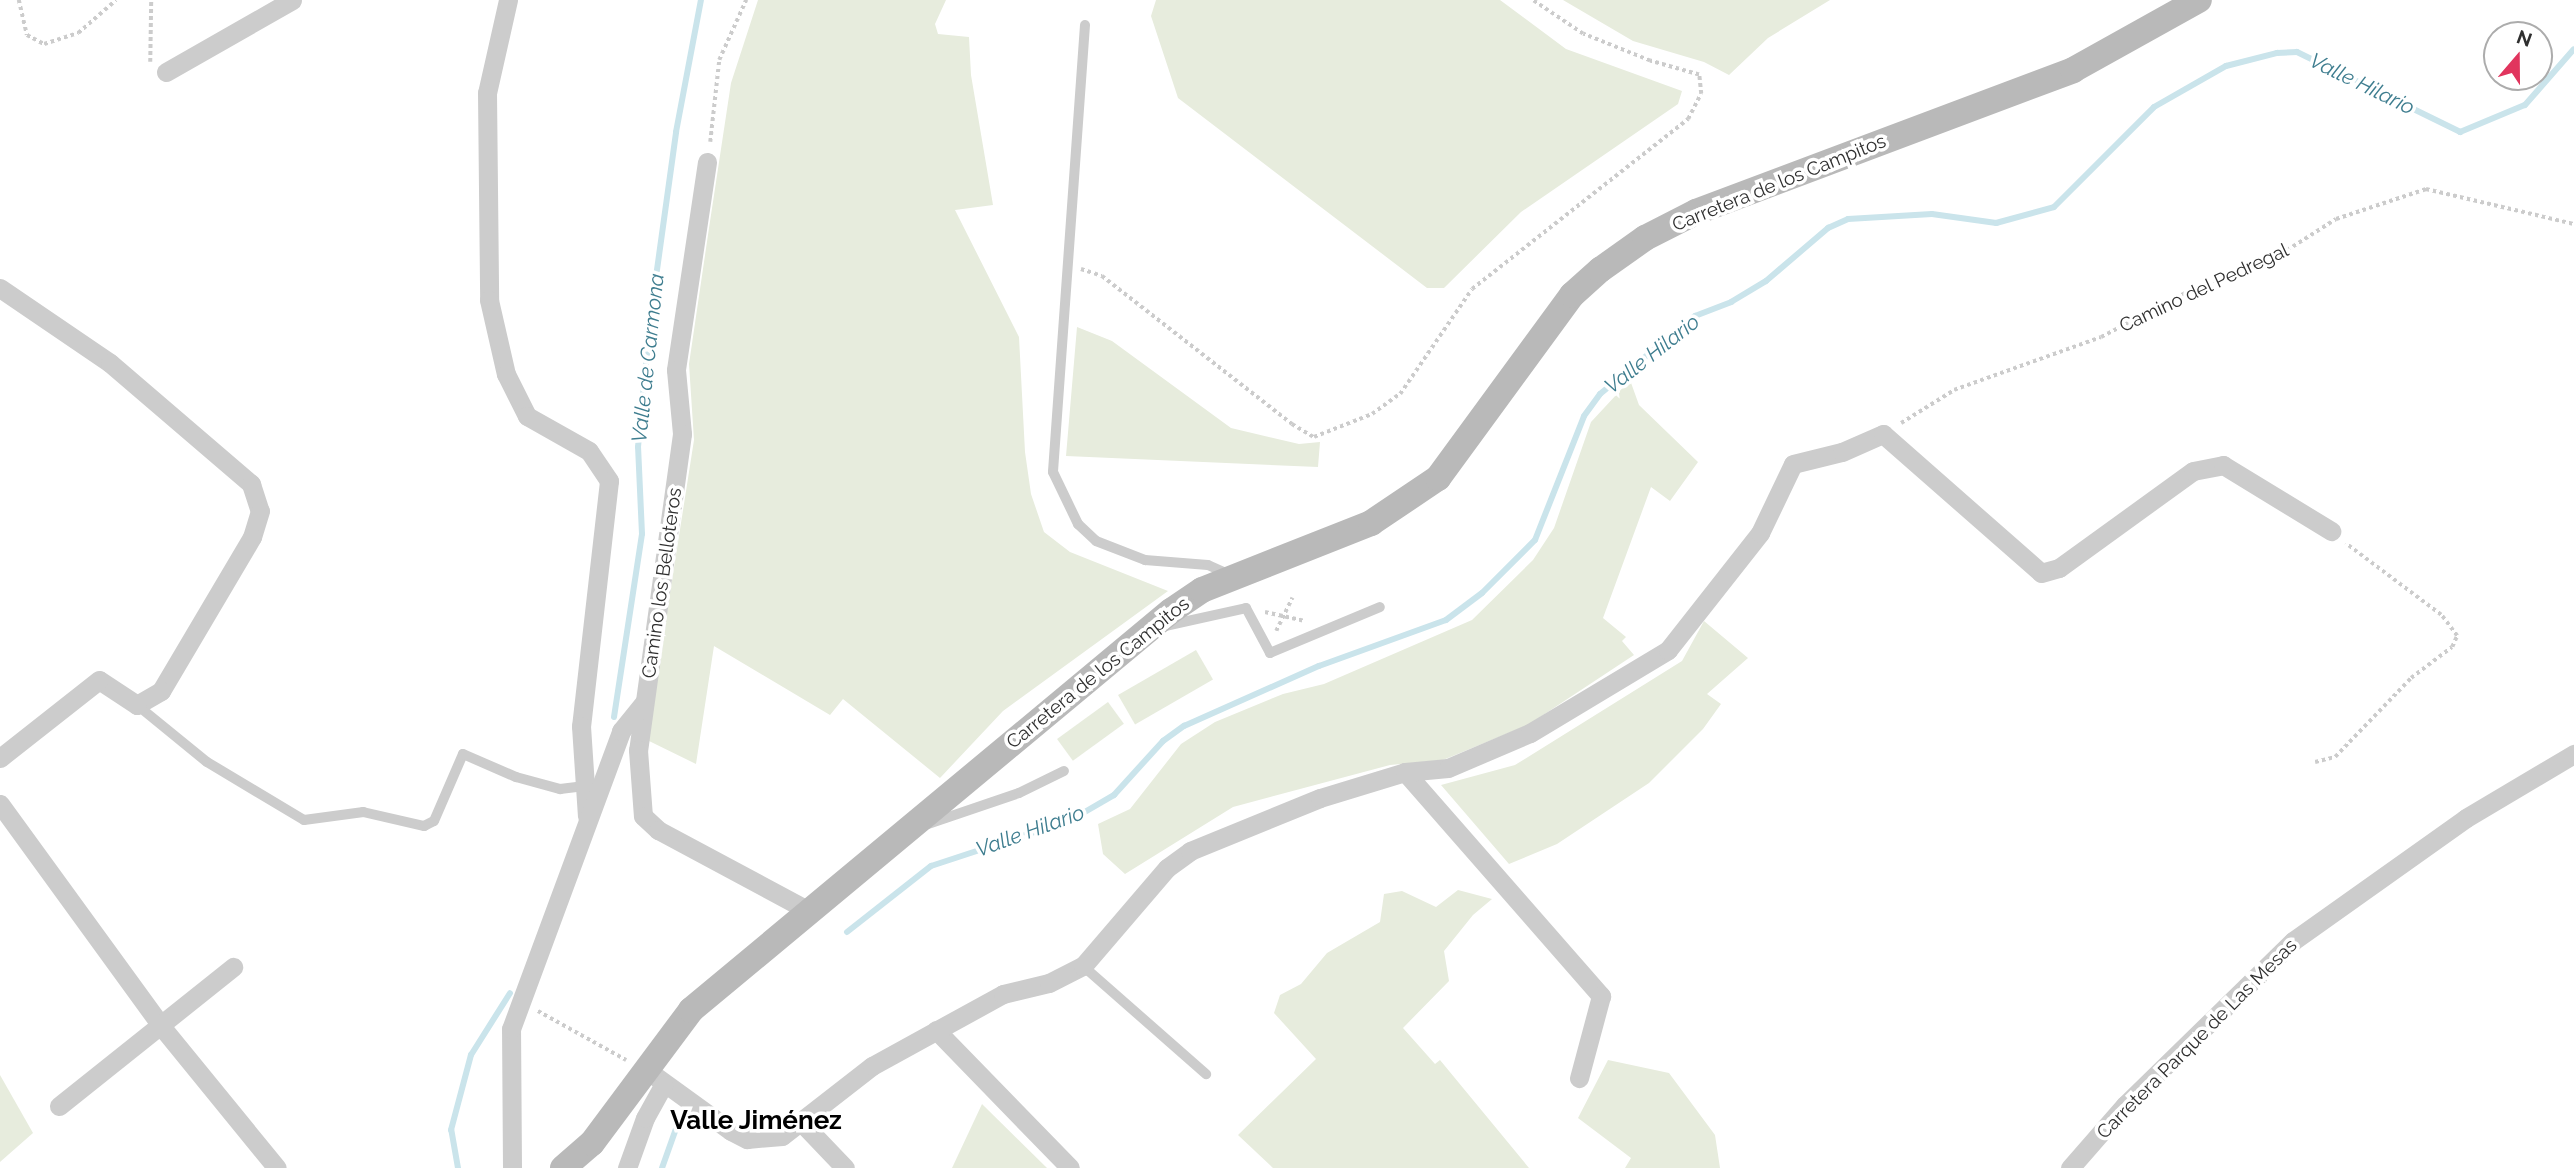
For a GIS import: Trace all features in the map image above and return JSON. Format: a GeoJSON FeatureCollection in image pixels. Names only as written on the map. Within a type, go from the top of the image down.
{"type":"FeatureCollection","features":[{"type":"Feature","properties":{"kind":"main road","name":"Carretera de los Campitos"},"geometry":{"type":"LineString","coordinates":[[563,1168],[592,1143],[654,1076],[691,1010],[807,910],[1147,630],[1202,590],[1239,578],[1371,523],[1438,478],[1572,295],[1645,238],[1696,212],[2073,70],[2199,0]]}},
{"type":"Feature","properties":{"kind":"street"},"geometry":{"type":"LineString","coordinates":[[166,72],[292,0]]}},
{"type":"Feature","properties":{"kind":"street"},"geometry":{"type":"LineString","coordinates":[[508,0],[487,93],[489,300],[506,374],[527,416],[589,451],[609,481],[581,726],[587,816]]}},
{"type":"Feature","properties":{"kind":"street","name":"Camino los Belloteros"},"geometry":{"type":"LineString","coordinates":[[707,162],[676,370],[682,434],[638,750],[643,816],[649,825],[807,910]]}},
{"type":"Feature","properties":{"kind":"street"},"geometry":{"type":"LineString","coordinates":[[0,288],[110,363],[251,484],[260,511],[253,537],[161,691],[137,705],[99,680],[0,758]]}},
{"type":"Feature","properties":{"kind":"street"},"geometry":{"type":"LineString","coordinates":[[627,1168],[645,1118],[654,1076],[747,1139],[782,1136],[802,1124],[872,1066],[936,1030],[1003,994],[1049,983],[1083,967],[1167,868],[1190,851],[1320,797],[1405,772],[1448,768],[1530,733],[1668,650],[1760,533],[1793,464],[1842,452],[1883,434],[2041,573],[2059,568],[2193,471],[2223,466],[2331,531]]}},
{"type":"Feature","properties":{"kind":"street"},"geometry":{"type":"LineString","coordinates":[[512,1168],[511,1029],[587,816],[621,731],[645,702]]}},
{"type":"Feature","properties":{"kind":"street","name":"Carretera Parque de Las Mesas"},"geometry":{"type":"LineString","coordinates":[[2070,1168],[2125,1105],[2293,941],[2466,818],[2574,754]]}},
{"type":"Feature","properties":{"kind":"street"},"geometry":{"type":"LineString","coordinates":[[1405,772],[1601,996],[1578,1078]]}},
{"type":"Feature","properties":{"kind":"street"},"geometry":{"type":"LineString","coordinates":[[0,804],[161,1026],[277,1168]]}},
{"type":"Feature","properties":{"kind":"street"},"geometry":{"type":"LineString","coordinates":[[59,1106],[233,967]]}},
{"type":"Feature","properties":{"kind":"street"},"geometry":{"type":"LineString","coordinates":[[936,1030],[1070,1168]]}},
{"type":"Feature","properties":{"kind":"street"},"geometry":{"type":"LineString","coordinates":[[802,1124],[839,1166]]}},
{"type":"Feature","properties":{"kind":"lane"},"geometry":{"type":"LineString","coordinates":[[1085,25],[1053,472],[1062,497],[1078,524],[1096,541],[1118,552],[1144,560],[1208,565],[1239,578]]}},
{"type":"Feature","properties":{"kind":"lane"},"geometry":{"type":"LineString","coordinates":[[1147,630],[1246,608],[1269,653],[1380,607]]}},
{"type":"Feature","properties":{"kind":"lane"},"geometry":{"type":"LineString","coordinates":[[137,705],[207,762],[304,820],[363,811],[424,826],[434,821],[463,754],[516,777],[560,789],[585,786]]}},
{"type":"Feature","properties":{"kind":"lane"},"geometry":{"type":"LineString","coordinates":[[904,831],[972,811],[1064,771]]}},
{"type":"Feature","properties":{"kind":"lane"},"geometry":{"type":"LineString","coordinates":[[1083,967],[1206,1074]]}},
{"type":"Feature","properties":{"kind":"path"},"geometry":{"type":"LineString","coordinates":[[19,0],[27,35],[44,44],[78,33],[116,0]]}},
{"type":"Feature","properties":{"kind":"path"},"geometry":{"type":"LineString","coordinates":[[150,0],[148,60],[155,69],[166,72]]}},
{"type":"Feature","properties":{"kind":"path"},"geometry":{"type":"LineString","coordinates":[[707,162],[719,60],[746,0]]}},
{"type":"Feature","properties":{"kind":"path"},"geometry":{"type":"LineString","coordinates":[[1068,264],[1102,276],[1292,424],[1314,437],[1372,414],[1400,394],[1472,289],[1688,119],[1701,94],[1699,75],[1650,61],[1583,34],[1532,0]]}},
{"type":"Feature","properties":{"kind":"path","name":"Camino del Pedregal"},"geometry":{"type":"LineString","coordinates":[[1883,434],[1954,390],[2101,337],[2187,292],[2281,254],[2336,219],[2426,189],[2574,224]]}},
{"type":"Feature","properties":{"kind":"path"},"geometry":{"type":"LineString","coordinates":[[2315,762],[2335,757],[2411,678],[2452,647],[2457,636],[2441,615],[2397,586],[2331,531]]}},
{"type":"Feature","properties":{"kind":"path"},"geometry":{"type":"LineString","coordinates":[[1269,653],[1292,598]]}},
{"type":"Feature","properties":{"kind":"path"},"geometry":{"type":"LineString","coordinates":[[1246,608],[1308,621]]}},
{"type":"Feature","properties":{"kind":"path"},"geometry":{"type":"LineString","coordinates":[[521,1002],[654,1076]]}},
{"type":"Feature","properties":{"kind":"shaded area"},"geometry":{"type":"Polygon","coordinates":[[[758,0],[946,0],[935,24],[938,34],[969,37],[971,75],[993,205],[955,210],[1019,337],[1025,452],[1031,494],[1044,532],[1070,552],[1168,591],[1003,711],[940,778],[843,699],[830,715],[714,646],[696,764],[647,740],[694,440],[689,364],[709,228],[731,83],[758,0]]]}},
{"type":"Feature","properties":{"kind":"shaded area"},"geometry":{"type":"Polygon","coordinates":[[[1156,0],[1500,0],[1566,49],[1682,91],[1678,104],[1521,212],[1444,288],[1427,288],[1178,98],[1151,16],[1156,0]]]}},
{"type":"Feature","properties":{"kind":"shaded area"},"geometry":{"type":"Polygon","coordinates":[[[1563,0],[1830,0],[1768,38],[1729,75],[1704,62],[1633,41],[1563,0]]]}},
{"type":"Feature","properties":{"kind":"shaded area"},"geometry":{"type":"Polygon","coordinates":[[[1077,327],[1112,341],[1231,428],[1299,444],[1320,442],[1318,467],[1066,456],[1077,327]]]}},
{"type":"Feature","properties":{"kind":"shaded area"},"geometry":{"type":"Polygon","coordinates":[[[1630,380],[1639,405],[1698,462],[1670,501],[1651,487],[1603,618],[1626,637],[1622,641],[1634,655],[1528,725],[1443,760],[1390,765],[1233,807],[1125,874],[1103,854],[1098,824],[1130,809],[1181,744],[1215,722],[1283,694],[1324,684],[1472,620],[1533,560],[1554,528],[1591,422],[1630,380]]]}},
{"type":"Feature","properties":{"kind":"shaded area"},"geometry":{"type":"Polygon","coordinates":[[[1704,621],[1748,658],[1707,694],[1721,704],[1703,729],[1649,783],[1557,844],[1509,864],[1441,785],[1515,765],[1682,661],[1704,621]]]}},
{"type":"Feature","properties":{"kind":"shaded area"},"geometry":{"type":"Polygon","coordinates":[[[1196,650],[1213,679],[1135,724],[1118,695],[1196,650]]]}},
{"type":"Feature","properties":{"kind":"shaded area"},"geometry":{"type":"Polygon","coordinates":[[[1108,702],[1124,724],[1073,761],[1057,739],[1108,702]]]}},
{"type":"Feature","properties":{"kind":"shaded area"},"geometry":{"type":"Polygon","coordinates":[[[1458,890],[1492,899],[1473,915],[1444,951],[1449,981],[1403,1028],[1435,1064],[1440,1060],[1529,1168],[1273,1168],[1238,1135],[1316,1059],[1274,1013],[1280,995],[1301,984],[1327,953],[1380,922],[1384,894],[1402,891],[1436,907],[1458,890]]]}},
{"type":"Feature","properties":{"kind":"shaded area"},"geometry":{"type":"Polygon","coordinates":[[[1608,1060],[1669,1073],[1715,1135],[1720,1168],[1625,1168],[1631,1158],[1578,1118],[1608,1060]]]}},
{"type":"Feature","properties":{"kind":"shaded area"},"geometry":{"type":"Polygon","coordinates":[[[0,1075],[33,1133],[0,1162],[0,1075]]]}},
{"type":"Feature","properties":{"kind":"shaded area"},"geometry":{"type":"Polygon","coordinates":[[[982,1104],[1047,1168],[952,1168],[982,1104]]]}},
{"type":"Feature","properties":{"kind":"waterway","name":"Valle de Carmona"},"geometry":{"type":"LineString","coordinates":[[614,717],[642,534],[638,447],[651,313],[676,132],[701,0]]}},
{"type":"Feature","properties":{"kind":"waterway","name":"Valle Hilario"},"geometry":{"type":"LineString","coordinates":[[847,932],[931,866],[1071,820],[1114,795],[1163,741],[1184,726],[1319,666],[1446,620],[1482,593],[1535,540],[1584,416],[1600,394],[1695,316],[1731,302],[1766,281],[1828,228],[1848,219],[1932,214],[1996,223],[2054,207],[2154,107],[2226,66],[2277,53],[2297,52],[2460,132],[2525,105],[2574,49]]}},
{"type":"Feature","properties":{"kind":"waterway","name":"Valle de Carmona"},"geometry":{"type":"LineString","coordinates":[[458,1168],[451,1130],[471,1055],[510,993]]}},
{"type":"Feature","properties":{"kind":"waterway","name":"Valle Hilario"},"geometry":{"type":"LineString","coordinates":[[662,1168],[678,1123]]}},
{"type":"Feature","properties":{"kind":"district","name":"Valle Jiménez"},"geometry":{"type":"Point","coordinates":[756,1121]}}]}
